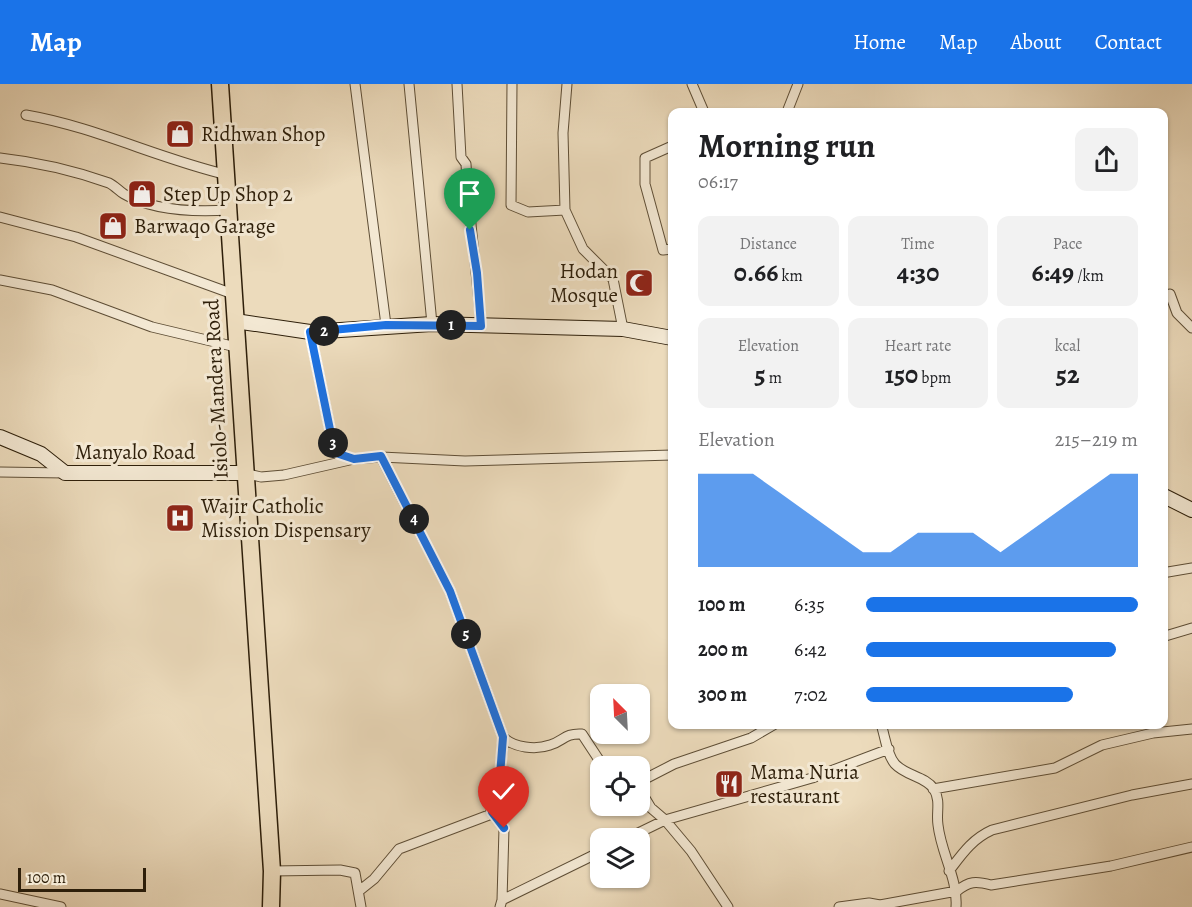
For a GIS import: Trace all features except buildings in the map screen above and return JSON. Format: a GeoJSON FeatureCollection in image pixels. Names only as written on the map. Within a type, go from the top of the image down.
{"type":"FeatureCollection","features":[{"type":"Feature","properties":{"kind":"highway","name":"Isiolo-Mandera Road"},"geometry":{"type":"LineString","coordinates":[[220,84],[228,175],[243,474],[255,601],[272,871],[271,907]]}},
{"type":"Feature","properties":{"kind":"main road"},"geometry":{"type":"LineString","coordinates":[[235,321],[310,332],[386,325],[432,324],[623,329],[668,337]]}},
{"type":"Feature","properties":{"kind":"main road","name":"Manyalo Road"},"geometry":{"type":"LineString","coordinates":[[0,437],[41,454],[65,473],[243,474]]}},
{"type":"Feature","properties":{"kind":"main road"},"geometry":{"type":"LineString","coordinates":[[1168,498],[1192,510]]}},
{"type":"Feature","properties":{"kind":"street"},"geometry":{"type":"LineString","coordinates":[[355,84],[386,325]]}},
{"type":"Feature","properties":{"kind":"street"},"geometry":{"type":"LineString","coordinates":[[409,84],[432,324]]}},
{"type":"Feature","properties":{"kind":"street"},"geometry":{"type":"LineString","coordinates":[[457,84],[461,157],[466,164],[470,230],[477,273],[481,326]]}},
{"type":"Feature","properties":{"kind":"street"},"geometry":{"type":"LineString","coordinates":[[512,84],[511,205],[528,212],[566,210]]}},
{"type":"Feature","properties":{"kind":"street"},"geometry":{"type":"LineString","coordinates":[[567,84],[563,133],[566,210],[583,249],[613,279],[623,329]]}},
{"type":"Feature","properties":{"kind":"street"},"geometry":{"type":"LineString","coordinates":[[692,84],[702,108]]}},
{"type":"Feature","properties":{"kind":"street"},"geometry":{"type":"LineString","coordinates":[[789,108],[798,84]]}},
{"type":"Feature","properties":{"kind":"street"},"geometry":{"type":"LineString","coordinates":[[26,115],[82,127],[186,165],[228,175]]}},
{"type":"Feature","properties":{"kind":"street"},"geometry":{"type":"LineString","coordinates":[[668,148],[645,158],[645,184],[663,250],[668,249]]}},
{"type":"Feature","properties":{"kind":"street"},"geometry":{"type":"LineString","coordinates":[[0,158],[46,166],[112,184],[124,195],[168,208],[194,212],[229,210]]}},
{"type":"Feature","properties":{"kind":"street"},"geometry":{"type":"LineString","coordinates":[[0,217],[76,237],[233,294]]}},
{"type":"Feature","properties":{"kind":"street"},"geometry":{"type":"LineString","coordinates":[[0,280],[52,290],[152,327],[236,347]]}},
{"type":"Feature","properties":{"kind":"street"},"geometry":{"type":"LineString","coordinates":[[1170,294],[1178,313],[1192,328]]}},
{"type":"Feature","properties":{"kind":"street"},"geometry":{"type":"LineString","coordinates":[[310,332],[333,444],[339,454],[354,459]]}},
{"type":"Feature","properties":{"kind":"street"},"geometry":{"type":"LineString","coordinates":[[243,474],[261,477],[284,475],[354,459],[381,456],[465,461],[668,455]]}},
{"type":"Feature","properties":{"kind":"street"},"geometry":{"type":"LineString","coordinates":[[359,891],[374,879],[399,849],[483,818],[492,812],[498,801],[503,737],[450,591],[381,456]]}},
{"type":"Feature","properties":{"kind":"street"},"geometry":{"type":"LineString","coordinates":[[0,472],[65,473]]}},
{"type":"Feature","properties":{"kind":"street"},"geometry":{"type":"LineString","coordinates":[[1168,572],[1192,568]]}},
{"type":"Feature","properties":{"kind":"street"},"geometry":{"type":"LineString","coordinates":[[1168,635],[1192,628]]}},
{"type":"Feature","properties":{"kind":"street"},"geometry":{"type":"LineString","coordinates":[[650,776],[674,764],[751,738],[766,729]]}},
{"type":"Feature","properties":{"kind":"street"},"geometry":{"type":"LineString","coordinates":[[883,729],[893,762],[902,770],[929,783],[939,801],[938,823],[949,871],[957,891],[956,907]]}},
{"type":"Feature","properties":{"kind":"street"},"geometry":{"type":"LineString","coordinates":[[933,789],[1055,768],[1102,745],[1153,733],[1192,729]]}},
{"type":"Feature","properties":{"kind":"street"},"geometry":{"type":"LineString","coordinates":[[503,737],[514,744],[536,748],[552,745],[569,734],[582,734],[596,756]]}},
{"type":"Feature","properties":{"kind":"street"},"geometry":{"type":"LineString","coordinates":[[649,828],[665,820],[812,778],[889,748]]}},
{"type":"Feature","properties":{"kind":"street"},"geometry":{"type":"LineString","coordinates":[[949,871],[979,836],[992,830],[1132,795],[1192,784]]}},
{"type":"Feature","properties":{"kind":"street"},"geometry":{"type":"LineString","coordinates":[[650,806],[665,820],[691,851],[728,907]]}},
{"type":"Feature","properties":{"kind":"street"},"geometry":{"type":"LineString","coordinates":[[492,812],[504,828],[501,904],[590,857]]}},
{"type":"Feature","properties":{"kind":"street"},"geometry":{"type":"LineString","coordinates":[[839,907],[868,903],[880,904],[957,891],[967,883],[976,881],[991,885],[1111,866],[1192,847]]}},
{"type":"Feature","properties":{"kind":"street"},"geometry":{"type":"LineString","coordinates":[[272,871],[340,870],[355,873],[361,907]]}},
{"type":"Feature","properties":{"kind":"street"},"geometry":{"type":"LineString","coordinates":[[0,894],[61,907]]}},
{"type":"Feature","properties":{"kind":"place","name":"Ridhwan Shop"},"geometry":{"type":"Point","coordinates":[180,134]}},
{"type":"Feature","properties":{"kind":"place","name":"Step Up Shop 2"},"geometry":{"type":"Point","coordinates":[142,194]}},
{"type":"Feature","properties":{"kind":"place","name":"Barwaqo Garage"},"geometry":{"type":"Point","coordinates":[113,226]}},
{"type":"Feature","properties":{"kind":"place","name":"Hodan Mosque"},"geometry":{"type":"Point","coordinates":[639,283]}},
{"type":"Feature","properties":{"kind":"place","name":"Wajir Catholic Mission Dispensary"},"geometry":{"type":"Point","coordinates":[180,518]}},
{"type":"Feature","properties":{"kind":"place","name":"Mama Nuria restaurant"},"geometry":{"type":"Point","coordinates":[729,784]}},
{"type":"Feature","properties":{"kind":"route"},"geometry":{"type":"LineString","coordinates":[[470,230],[477,273],[481,326],[386,325],[310,332],[333,444],[339,454],[354,459],[381,456],[450,591],[503,737],[498,801],[492,812],[504,828]]}}]}
